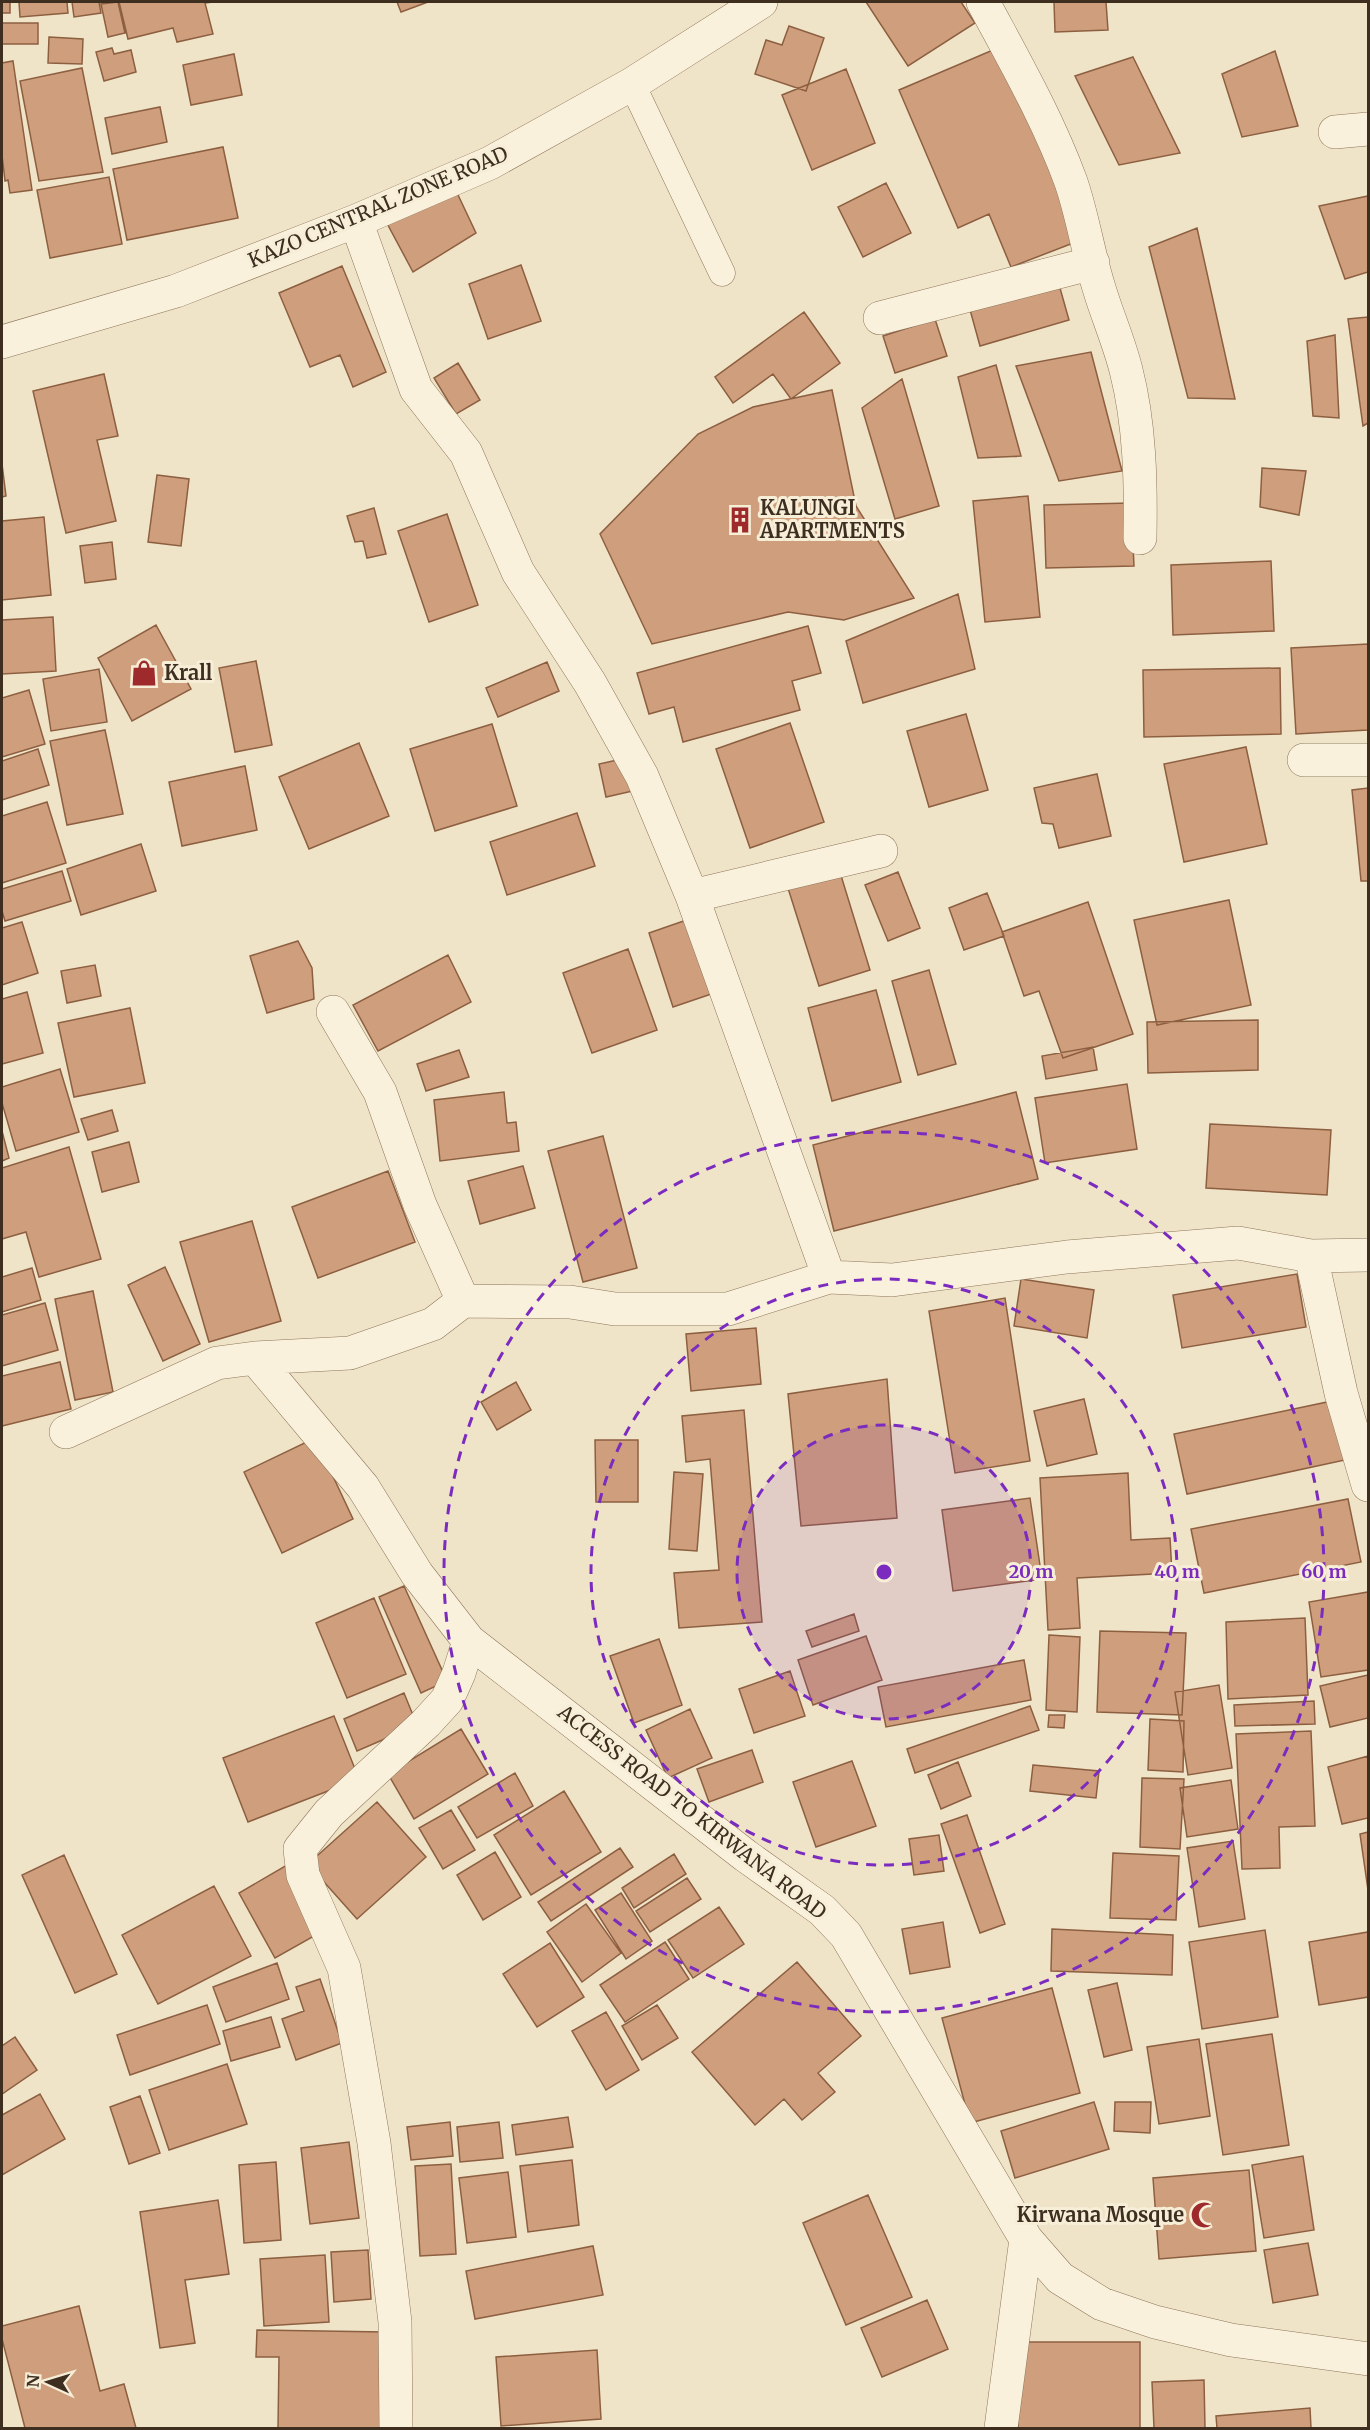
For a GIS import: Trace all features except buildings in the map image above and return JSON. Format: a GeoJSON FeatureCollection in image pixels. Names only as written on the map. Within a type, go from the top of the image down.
{"type":"FeatureCollection","features":[{"type":"Feature","properties":{"kind":"street","name":"KAZO CENTRAL ZONE ROAD"},"geometry":{"type":"LineString","coordinates":[[2,342],[176,291],[356,221],[490,163],[632,84],[761,2]]}},
{"type":"Feature","properties":{"kind":"street"},"geometry":{"type":"LineString","coordinates":[[983,2],[1027,84],[1070,181],[1098,285],[1126,370],[1136,423],[1141,479],[1140,538]]}},
{"type":"Feature","properties":{"kind":"street"},"geometry":{"type":"LineString","coordinates":[[1335,132],[1368,129]]}},
{"type":"Feature","properties":{"kind":"street"},"geometry":{"type":"LineString","coordinates":[[356,221],[416,389],[466,453],[518,572],[590,683],[642,776],[692,896],[829,1277]]}},
{"type":"Feature","properties":{"kind":"street"},"geometry":{"type":"LineString","coordinates":[[880,318],[1093,263]]}},
{"type":"Feature","properties":{"kind":"street"},"geometry":{"type":"LineString","coordinates":[[1304,760],[1368,760]]}},
{"type":"Feature","properties":{"kind":"street"},"geometry":{"type":"LineString","coordinates":[[692,896],[881,851]]}},
{"type":"Feature","properties":{"kind":"street"},"geometry":{"type":"LineString","coordinates":[[333,1012],[380,1092],[420,1205],[463,1301]]}},
{"type":"Feature","properties":{"kind":"street"},"geometry":{"type":"LineString","coordinates":[[66,1432],[217,1363],[255,1358],[350,1353],[433,1324],[463,1301],[570,1302],[615,1309],[728,1309],[829,1277],[892,1280],[1067,1257],[1238,1244],[1311,1256],[1368,1255]]}},
{"type":"Feature","properties":{"kind":"street"},"geometry":{"type":"LineString","coordinates":[[1311,1256],[1341,1393],[1368,1485]]}},
{"type":"Feature","properties":{"kind":"street","name":"ACCESS ROAD TO KIRWANA ROAD"},"geometry":{"type":"LineString","coordinates":[[255,1358],[363,1487],[417,1574],[469,1641],[746,1856],[822,1910],[838,1927],[869,1972],[1026,2239],[1060,2278],[1102,2304],[1144,2318],[1232,2340],[1368,2359]]}},
{"type":"Feature","properties":{"kind":"street"},"geometry":{"type":"LineString","coordinates":[[396,2428],[394,2322],[374,2143],[363,2076],[344,1968],[303,1875],[300,1849],[329,1813],[426,1723],[447,1700],[459,1673],[469,1641]]}},
{"type":"Feature","properties":{"kind":"street"},"geometry":{"type":"LineString","coordinates":[[1001,2428],[1026,2239]]}},
{"type":"Feature","properties":{"kind":"lane"},"geometry":{"type":"LineString","coordinates":[[632,84],[722,273]]}},
{"type":"Feature","properties":{"kind":"place","name":"KALUNGI APARTMENTS"},"geometry":{"type":"Point","coordinates":[740,520]}},
{"type":"Feature","properties":{"kind":"place","name":"Krall"},"geometry":{"type":"Point","coordinates":[144,673]}},
{"type":"Feature","properties":{"kind":"place","name":"Kirwana Mosque"},"geometry":{"type":"Point","coordinates":[1204,2215]}}]}
